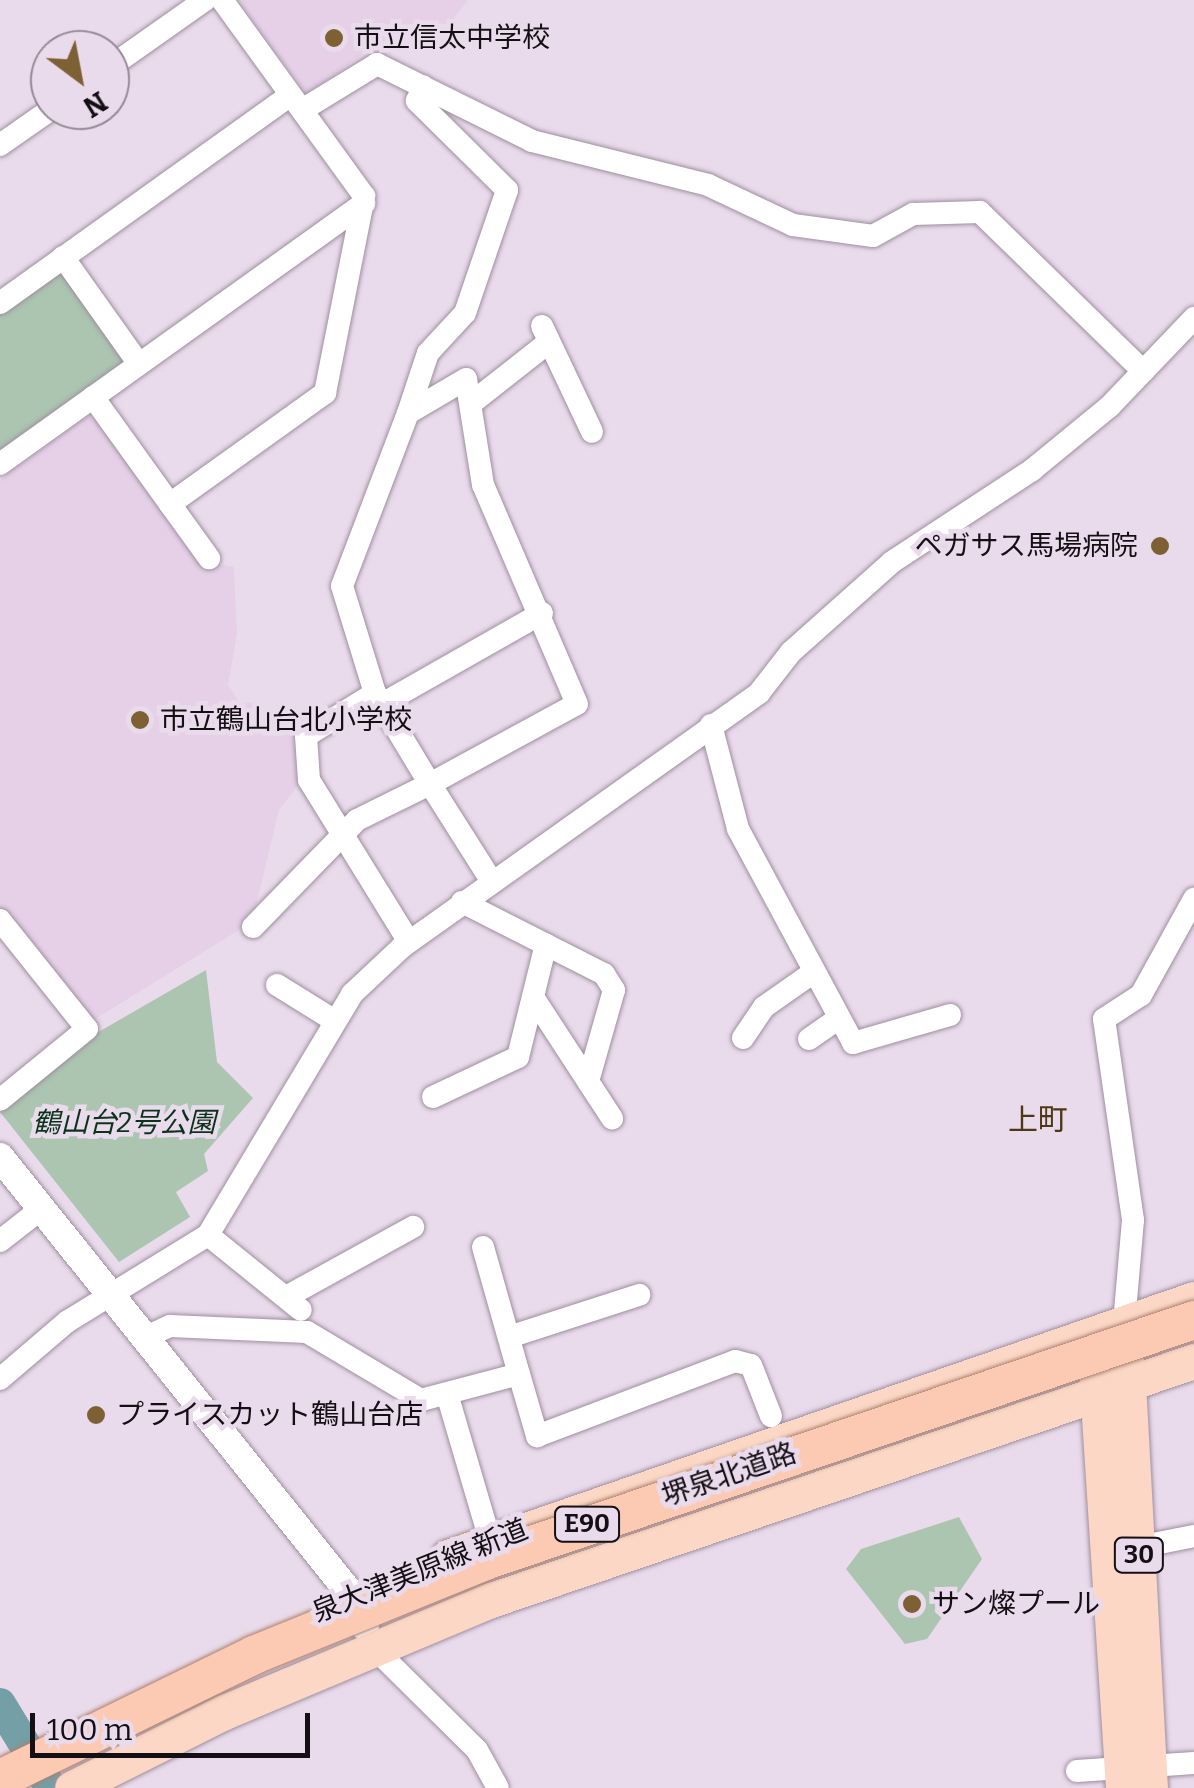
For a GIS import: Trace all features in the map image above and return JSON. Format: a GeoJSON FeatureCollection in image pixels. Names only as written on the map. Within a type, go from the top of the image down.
{"type":"FeatureCollection","features":[{"type":"Feature","properties":{"kind":"highway","name":"堺泉北道路"},"geometry":{"type":"LineString","coordinates":[[0,1779],[254,1656],[485,1561],[1194,1320]]}},
{"type":"Feature","properties":{"kind":"highway","name":"堺泉北道路"},"geometry":{"type":"LineString","coordinates":[[34,1788],[264,1677],[493,1585],[1194,1346]]}},
{"type":"Feature","properties":{"kind":"main road","name":"泉大津美原線 新道"},"geometry":{"type":"LineString","coordinates":[[0,1760],[353,1597],[490,1540],[1194,1299]]}},
{"type":"Feature","properties":{"kind":"main road","name":"30"},"geometry":{"type":"LineString","coordinates":[[1109,1328],[1136,1779]]}},
{"type":"Feature","properties":{"kind":"main road","name":"泉大津美原線 新道"},"geometry":{"type":"LineString","coordinates":[[72,1788],[374,1647],[1194,1361]]}},
{"type":"Feature","properties":{"kind":"main road","name":"30"},"geometry":{"type":"LineString","coordinates":[[1113,1388],[1139,1547],[1136,1779]]}},
{"type":"Feature","properties":{"kind":"street"},"geometry":{"type":"LineString","coordinates":[[130,53],[205,0]]}},
{"type":"Feature","properties":{"kind":"street"},"geometry":{"type":"LineString","coordinates":[[170,504],[326,393],[364,203],[222,0]]}},
{"type":"Feature","properties":{"kind":"street"},"geometry":{"type":"LineString","coordinates":[[0,303],[296,102],[362,67],[377,64],[532,141],[708,185],[793,225],[873,236],[913,214],[980,212],[1144,371]]}},
{"type":"Feature","properties":{"kind":"street"},"geometry":{"type":"LineString","coordinates":[[422,86],[417,102],[508,190],[466,313],[428,353],[342,586],[378,699],[491,880]]}},
{"type":"Feature","properties":{"kind":"street"},"geometry":{"type":"LineString","coordinates":[[0,145],[30,124]]}},
{"type":"Feature","properties":{"kind":"street"},"geometry":{"type":"LineString","coordinates":[[0,464],[364,203]]}},
{"type":"Feature","properties":{"kind":"street"},"geometry":{"type":"LineString","coordinates":[[63,257],[140,364]]}},
{"type":"Feature","properties":{"kind":"street"},"geometry":{"type":"LineString","coordinates":[[0,1379],[68,1321],[112,1298],[208,1235],[335,1021],[409,942],[759,693],[791,652],[892,562],[1032,470],[1144,371],[1194,318]]}},
{"type":"Feature","properties":{"kind":"street"},"geometry":{"type":"LineString","coordinates":[[474,402],[546,334],[592,432]]}},
{"type":"Feature","properties":{"kind":"street"},"geometry":{"type":"LineString","coordinates":[[254,927],[341,836],[577,704],[542,613],[483,485],[474,402],[466,378],[408,413]]}},
{"type":"Feature","properties":{"kind":"street"},"geometry":{"type":"LineString","coordinates":[[92,396],[208,558]]}},
{"type":"Feature","properties":{"kind":"street"},"geometry":{"type":"LineString","coordinates":[[409,942],[309,780],[306,736],[542,613]]}},
{"type":"Feature","properties":{"kind":"street"},"geometry":{"type":"LineString","coordinates":[[711,725],[738,828],[810,974],[853,1044],[950,1015]]}},
{"type":"Feature","properties":{"kind":"street"},"geometry":{"type":"LineString","coordinates":[[1109,1328],[1132,1220],[1104,1019],[1141,994],[1194,900]]}},
{"type":"Feature","properties":{"kind":"street"},"geometry":{"type":"LineString","coordinates":[[462,902],[604,974],[614,990],[588,1081]]}},
{"type":"Feature","properties":{"kind":"street"},"geometry":{"type":"LineString","coordinates":[[0,920],[87,1029],[0,1100]]}},
{"type":"Feature","properties":{"kind":"street"},"geometry":{"type":"LineString","coordinates":[[432,1097],[518,1057],[546,944]]}},
{"type":"Feature","properties":{"kind":"street"},"geometry":{"type":"LineString","coordinates":[[743,1038],[764,1007],[810,974]]}},
{"type":"Feature","properties":{"kind":"street"},"geometry":{"type":"LineString","coordinates":[[278,985],[335,1021]]}},
{"type":"Feature","properties":{"kind":"street"},"geometry":{"type":"LineString","coordinates":[[532,997],[612,1118]]}},
{"type":"Feature","properties":{"kind":"street"},"geometry":{"type":"LineString","coordinates":[[809,1039],[838,1018]]}},
{"type":"Feature","properties":{"kind":"street"},"geometry":{"type":"LineString","coordinates":[[0,1157],[353,1597],[374,1647],[477,1750],[498,1788]]}},
{"type":"Feature","properties":{"kind":"street"},"geometry":{"type":"LineString","coordinates":[[0,1241],[42,1208]]}},
{"type":"Feature","properties":{"kind":"street"},"geometry":{"type":"LineString","coordinates":[[208,1235],[294,1303],[413,1227]]}},
{"type":"Feature","properties":{"kind":"street"},"geometry":{"type":"LineString","coordinates":[[483,1247],[537,1436],[735,1361],[751,1365],[771,1416]]}},
{"type":"Feature","properties":{"kind":"street"},"geometry":{"type":"LineString","coordinates":[[509,1338],[639,1295]]}},
{"type":"Feature","properties":{"kind":"street"},"geometry":{"type":"LineString","coordinates":[[144,1338],[170,1326],[307,1332],[420,1400],[519,1374]]}},
{"type":"Feature","properties":{"kind":"street"},"geometry":{"type":"LineString","coordinates":[[447,1394],[490,1540]]}},
{"type":"Feature","properties":{"kind":"street"},"geometry":{"type":"LineString","coordinates":[[1139,1547],[1194,1536]]}},
{"type":"Feature","properties":{"kind":"street"},"geometry":{"type":"LineString","coordinates":[[1077,1772],[1136,1779],[1194,1763]]}},
{"type":"Feature","properties":{"kind":"shaded area","name":"市立信太中学校"},"geometry":{"type":"Polygon","coordinates":[[[238,0],[468,0],[449,24],[415,22],[391,54],[365,52],[307,95],[238,0]]]}},
{"type":"Feature","properties":{"kind":"shaded area","name":"市立鶴山台北小学校"},"geometry":{"type":"Polygon","coordinates":[[[87,417],[97,419],[215,563],[234,567],[237,634],[228,685],[240,703],[258,702],[297,734],[299,784],[279,810],[252,922],[92,1021],[0,907],[0,480],[87,417]]]}},
{"type":"Feature","properties":{"kind":"green space"},"geometry":{"type":"Polygon","coordinates":[[[58,272],[70,275],[124,354],[124,367],[0,455],[0,314],[58,272]]]}},
{"type":"Feature","properties":{"kind":"green space","name":"鶴山台2号公園"},"geometry":{"type":"Polygon","coordinates":[[[206,970],[217,1062],[253,1098],[204,1154],[208,1171],[176,1192],[190,1217],[119,1262],[0,1112],[95,1034],[206,970]]]}},
{"type":"Feature","properties":{"kind":"green space","name":"サン燦プール"},"geometry":{"type":"Polygon","coordinates":[[[959,1517],[982,1559],[927,1639],[905,1644],[846,1569],[861,1549],[959,1517]]]}},
{"type":"Feature","properties":{"kind":"waterway"},"geometry":{"type":"LineString","coordinates":[[0,1704],[51,1788]]}},
{"type":"Feature","properties":{"kind":"place","name":"市立信太中学校"},"geometry":{"type":"Point","coordinates":[334,38]}},
{"type":"Feature","properties":{"kind":"place","name":"ペガサス馬場病院"},"geometry":{"type":"Point","coordinates":[1160,546]}},
{"type":"Feature","properties":{"kind":"place","name":"市立鶴山台北小学校"},"geometry":{"type":"Point","coordinates":[140,720]}},
{"type":"Feature","properties":{"kind":"place","name":"プライスカット鶴山台店"},"geometry":{"type":"Point","coordinates":[96,1415]}},
{"type":"Feature","properties":{"kind":"place","name":"サン燦プール"},"geometry":{"type":"Point","coordinates":[912,1604]}},
{"type":"Feature","properties":{"kind":"district","name":"上町"},"geometry":{"type":"Point","coordinates":[1038,1120]}}]}
